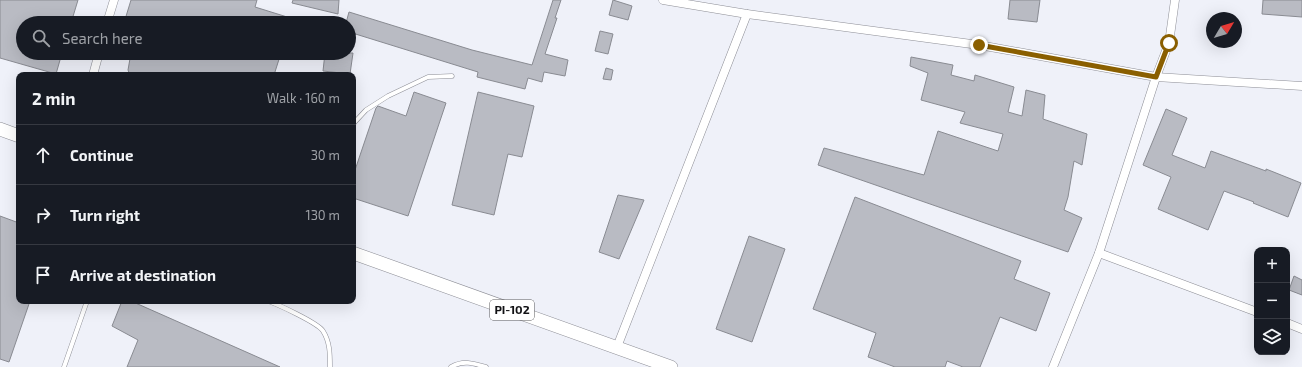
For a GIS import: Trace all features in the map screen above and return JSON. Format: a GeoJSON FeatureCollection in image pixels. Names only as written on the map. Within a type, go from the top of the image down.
{"type":"FeatureCollection","features":[{"type":"Feature","properties":{"kind":"main road"},"geometry":{"type":"LineString","coordinates":[[0,129],[16,135]]}},
{"type":"Feature","properties":{"kind":"main road","name":"PI-102"},"geometry":{"type":"LineString","coordinates":[[356,254],[671,367]]}},
{"type":"Feature","properties":{"kind":"street"},"geometry":{"type":"LineString","coordinates":[[109,16],[114,0]]}},
{"type":"Feature","properties":{"kind":"street"},"geometry":{"type":"LineString","coordinates":[[663,0],[747,14],[979,45],[1156,77],[1302,86]]}},
{"type":"Feature","properties":{"kind":"street"},"geometry":{"type":"LineString","coordinates":[[1053,367],[1099,253],[1156,77],[1169,43],[1175,0]]}},
{"type":"Feature","properties":{"kind":"street"},"geometry":{"type":"LineString","coordinates":[[617,347],[747,14]]}},
{"type":"Feature","properties":{"kind":"street"},"geometry":{"type":"LineString","coordinates":[[94,72],[97,60]]}},
{"type":"Feature","properties":{"kind":"street"},"geometry":{"type":"LineString","coordinates":[[1099,253],[1254,311]]}},
{"type":"Feature","properties":{"kind":"street"},"geometry":{"type":"LineString","coordinates":[[1290,324],[1302,329]]}},
{"type":"Feature","properties":{"kind":"lane"},"geometry":{"type":"LineString","coordinates":[[356,121],[366,110],[388,96],[428,77],[452,76]]}},
{"type":"Feature","properties":{"kind":"lane"},"geometry":{"type":"LineString","coordinates":[[64,367],[86,304]]}},
{"type":"Feature","properties":{"kind":"lane"},"geometry":{"type":"LineString","coordinates":[[276,304],[286,308],[322,330],[329,347],[330,367]]}},
{"type":"Feature","properties":{"kind":"lane"},"geometry":{"type":"LineString","coordinates":[[451,367],[461,362],[471,362],[486,367]]}},
{"type":"Feature","properties":{"kind":"building"},"geometry":{"type":"Polygon","coordinates":[[[0,0],[78,0],[73,16],[16,16],[16,60],[60,60],[57,72],[49,72],[0,58],[0,0]]]}},
{"type":"Feature","properties":{"kind":"building"},"geometry":{"type":"Polygon","coordinates":[[[131,0],[257,0],[255,7],[284,16],[126,16],[131,0]]]}},
{"type":"Feature","properties":{"kind":"building"},"geometry":{"type":"Polygon","coordinates":[[[293,0],[339,0],[338,14],[292,3],[293,0]]]}},
{"type":"Feature","properties":{"kind":"building"},"geometry":{"type":"Polygon","coordinates":[[[553,0],[561,0],[555,18],[557,18],[545,54],[568,60],[565,76],[544,72],[542,82],[528,78],[525,89],[477,77],[478,72],[356,34],[356,16],[348,16],[349,12],[472,50],[532,65],[553,0]]]}},
{"type":"Feature","properties":{"kind":"building"},"geometry":{"type":"Polygon","coordinates":[[[613,0],[632,6],[628,20],[609,15],[613,0]]]}},
{"type":"Feature","properties":{"kind":"building"},"geometry":{"type":"Polygon","coordinates":[[[1010,0],[1040,0],[1037,22],[1008,19],[1010,0]]]}},
{"type":"Feature","properties":{"kind":"building"},"geometry":{"type":"Polygon","coordinates":[[[1263,0],[1302,0],[1302,17],[1262,14],[1263,0]]]}},
{"type":"Feature","properties":{"kind":"building"},"geometry":{"type":"Polygon","coordinates":[[[600,31],[613,34],[608,54],[595,51],[600,31]]]}},
{"type":"Feature","properties":{"kind":"building"},"geometry":{"type":"Polygon","coordinates":[[[911,57],[953,65],[951,75],[974,81],[975,75],[1014,87],[1008,112],[1022,116],[1026,90],[1045,95],[1043,119],[1087,134],[1082,165],[1074,161],[1068,197],[1064,210],[1082,218],[1068,252],[818,165],[824,148],[924,175],[938,131],[998,151],[1003,134],[960,123],[965,112],[921,100],[928,73],[910,66],[911,57]]]}},
{"type":"Feature","properties":{"kind":"building"},"geometry":{"type":"Polygon","coordinates":[[[130,60],[279,60],[275,72],[129,72],[130,60]]]}},
{"type":"Feature","properties":{"kind":"building"},"geometry":{"type":"Polygon","coordinates":[[[324,60],[352,60],[350,72],[323,71],[324,60]]]}},
{"type":"Feature","properties":{"kind":"building"},"geometry":{"type":"Polygon","coordinates":[[[606,68],[613,70],[611,80],[603,79],[606,68]]]}},
{"type":"Feature","properties":{"kind":"building"},"geometry":{"type":"Polygon","coordinates":[[[414,92],[446,103],[408,216],[356,199],[356,167],[376,108],[378,106],[406,116],[414,92]]]}},
{"type":"Feature","properties":{"kind":"building"},"geometry":{"type":"Polygon","coordinates":[[[478,92],[534,106],[522,157],[508,154],[494,215],[452,205],[478,92]]]}},
{"type":"Feature","properties":{"kind":"building"},"geometry":{"type":"Polygon","coordinates":[[[1166,109],[1187,118],[1172,155],[1205,168],[1211,151],[1266,171],[1266,169],[1301,183],[1288,217],[1224,191],[1208,230],[1158,209],[1171,177],[1143,165],[1166,109]]]}},
{"type":"Feature","properties":{"kind":"building"},"geometry":{"type":"Polygon","coordinates":[[[618,195],[644,200],[619,259],[599,252],[618,195]]]}},
{"type":"Feature","properties":{"kind":"building"},"geometry":{"type":"Polygon","coordinates":[[[855,197],[1021,261],[1014,279],[1050,293],[1036,331],[1000,317],[980,367],[963,367],[947,361],[945,367],[895,367],[868,357],[876,333],[813,309],[855,197]]]}},
{"type":"Feature","properties":{"kind":"building"},"geometry":{"type":"Polygon","coordinates":[[[0,216],[16,222],[16,304],[29,304],[9,362],[0,359],[0,216]]]}},
{"type":"Feature","properties":{"kind":"building"},"geometry":{"type":"Polygon","coordinates":[[[749,236],[785,249],[752,342],[716,329],[749,236]]]}},
{"type":"Feature","properties":{"kind":"building"},"geometry":{"type":"Polygon","coordinates":[[[1294,276],[1302,280],[1302,295],[1290,290],[1294,276]]]}},
{"type":"Feature","properties":{"kind":"building"},"geometry":{"type":"Polygon","coordinates":[[[121,304],[138,304],[280,367],[127,367],[138,340],[112,326],[121,304]]]}},
{"type":"Feature","properties":{"kind":"route"},"geometry":{"type":"LineString","coordinates":[[979,45],[1156,77],[1169,43]]}}]}
